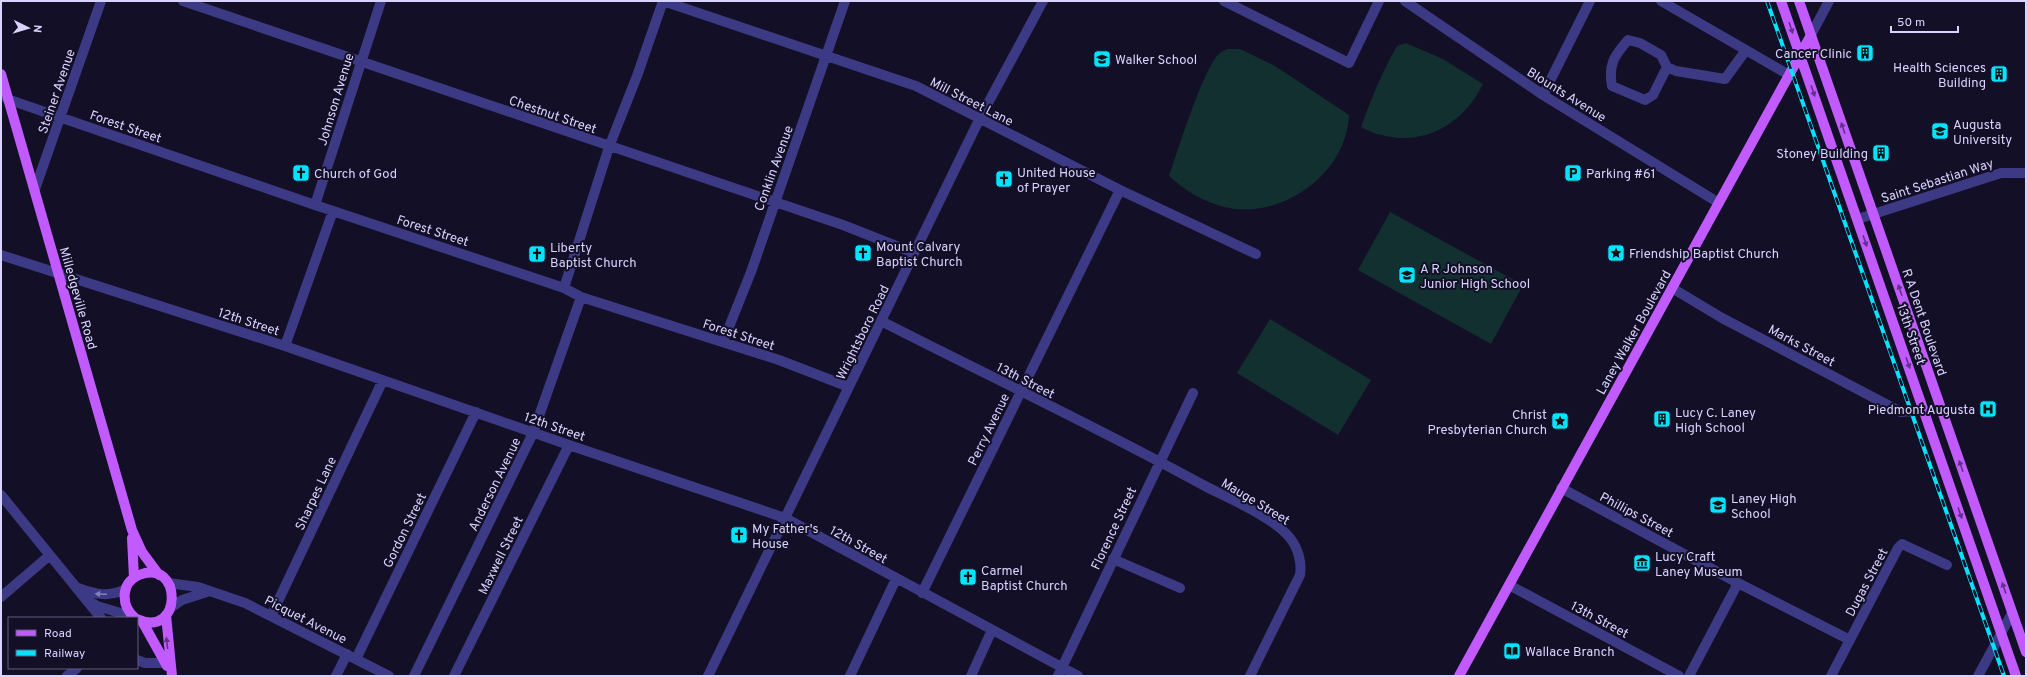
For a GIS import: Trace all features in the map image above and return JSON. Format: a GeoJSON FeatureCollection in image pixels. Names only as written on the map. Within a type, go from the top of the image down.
{"type":"FeatureCollection","features":[{"type":"Feature","properties":{"kind":"main road","name":"13th Street"},"geometry":{"type":"LineString","coordinates":[[1781,1],[1801,54],[2016,676]]}},
{"type":"Feature","properties":{"kind":"main road","name":"R A Dent Boulevard"},"geometry":{"type":"LineString","coordinates":[[1799,1],[2026,652]]}},
{"type":"Feature","properties":{"kind":"main road","name":"Laney Walker Boulevard"},"geometry":{"type":"LineString","coordinates":[[1459,676],[1811,35]]}},
{"type":"Feature","properties":{"kind":"main road","name":"Milledgeville Road"},"geometry":{"type":"LineString","coordinates":[[1,74],[132,530],[142,552],[159,575]]}},
{"type":"Feature","properties":{"kind":"main road","name":"Milledgeville Road"},"geometry":{"type":"LineString","coordinates":[[132,530],[135,566],[134,578]]}},
{"type":"Feature","properties":{"kind":"main road"},"geometry":{"type":"LineString","coordinates":[[135,617],[126,608],[124,601],[126,589],[134,578],[144,573],[159,575],[168,583],[173,592],[172,607],[166,615],[156,621],[138,619]]}},
{"type":"Feature","properties":{"kind":"main road"},"geometry":{"type":"LineString","coordinates":[[166,615],[169,670]]}},
{"type":"Feature","properties":{"kind":"main road"},"geometry":{"type":"LineString","coordinates":[[138,621],[169,670]]}},
{"type":"Feature","properties":{"kind":"street","name":"Steiner Avenue"},"geometry":{"type":"LineString","coordinates":[[35,189],[101,1]]}},
{"type":"Feature","properties":{"kind":"street","name":"Chestnut Street"},"geometry":{"type":"LineString","coordinates":[[183,1],[843,226],[914,253]]}},
{"type":"Feature","properties":{"kind":"street","name":"Johnson Avenue"},"geometry":{"type":"LineString","coordinates":[[315,205],[340,131],[360,61],[381,1]]}},
{"type":"Feature","properties":{"kind":"street","name":"Mill Street Lane"},"geometry":{"type":"LineString","coordinates":[[663,1],[916,86],[979,120],[1120,190],[1256,254]]}},
{"type":"Feature","properties":{"kind":"street"},"geometry":{"type":"LineString","coordinates":[[564,288],[610,147],[663,1]]}},
{"type":"Feature","properties":{"kind":"street","name":"Conklin Avenue"},"geometry":{"type":"LineString","coordinates":[[723,342],[751,272],[845,1]]}},
{"type":"Feature","properties":{"kind":"street","name":"Wrightsboro Road"},"geometry":{"type":"LineString","coordinates":[[708,676],[979,120],[1043,1]]}},
{"type":"Feature","properties":{"kind":"street"},"geometry":{"type":"LineString","coordinates":[[1224,1],[1349,63],[1379,1]]}},
{"type":"Feature","properties":{"kind":"street","name":"Blounts Avenue"},"geometry":{"type":"LineString","coordinates":[[1405,1],[1543,95],[1719,202]]}},
{"type":"Feature","properties":{"kind":"street"},"geometry":{"type":"LineString","coordinates":[[1543,95],[1590,1]]}},
{"type":"Feature","properties":{"kind":"street"},"geometry":{"type":"LineString","coordinates":[[1661,1],[1789,75]]}},
{"type":"Feature","properties":{"kind":"street","name":"Laney Walker Boulevard"},"geometry":{"type":"LineString","coordinates":[[1811,35],[1829,1]]}},
{"type":"Feature","properties":{"kind":"street"},"geometry":{"type":"LineString","coordinates":[[1667,67],[1653,95],[1645,100],[1612,86],[1610,71],[1617,52],[1628,40],[1640,43],[1661,55],[1667,67],[1676,71],[1725,79],[1746,50]]}},
{"type":"Feature","properties":{"kind":"street","name":"Forest Street"},"geometry":{"type":"LineString","coordinates":[[7,99],[315,205],[564,288],[581,297],[779,360],[849,387]]}},
{"type":"Feature","properties":{"kind":"street","name":"Saint Sebastian Way"},"geometry":{"type":"LineString","coordinates":[[1858,219],[1995,174],[2026,173]]}},
{"type":"Feature","properties":{"kind":"street","name":"Perry Avenue"},"geometry":{"type":"LineString","coordinates":[[922,593],[1120,190]]}},
{"type":"Feature","properties":{"kind":"street"},"geometry":{"type":"LineString","coordinates":[[285,346],[333,211]]}},
{"type":"Feature","properties":{"kind":"street","name":"12th Street"},"geometry":{"type":"LineString","coordinates":[[1,255],[285,346],[533,433],[785,518],[992,630],[1060,672],[1078,676]]}},
{"type":"Feature","properties":{"kind":"street","name":"Marks Street"},"geometry":{"type":"LineString","coordinates":[[1672,288],[1722,318],[1901,412],[1924,410]]}},
{"type":"Feature","properties":{"kind":"street","name":"Anderson Avenue"},"geometry":{"type":"LineString","coordinates":[[414,676],[533,433],[581,297]]}},
{"type":"Feature","properties":{"kind":"street","name":"13th Street"},"geometry":{"type":"LineString","coordinates":[[882,321],[1159,461]]}},
{"type":"Feature","properties":{"kind":"street","name":"Sharpes Lane"},"geometry":{"type":"LineString","coordinates":[[271,616],[383,380]]}},
{"type":"Feature","properties":{"kind":"street","name":"Florence Street"},"geometry":{"type":"LineString","coordinates":[[1060,672],[1159,461],[1193,393]]}},
{"type":"Feature","properties":{"kind":"street","name":"Gordon Street"},"geometry":{"type":"LineString","coordinates":[[336,676],[351,657],[476,412]]}},
{"type":"Feature","properties":{"kind":"street","name":"Maxwell Street"},"geometry":{"type":"LineString","coordinates":[[454,676],[569,445]]}},
{"type":"Feature","properties":{"kind":"street","name":"Mauge Street"},"geometry":{"type":"LineString","coordinates":[[1159,461],[1275,525],[1290,538],[1297,550],[1301,566],[1298,581],[1250,676]]}},
{"type":"Feature","properties":{"kind":"street","name":"Phillips Street"},"geometry":{"type":"LineString","coordinates":[[1561,488],[1738,583],[1850,640]]}},
{"type":"Feature","properties":{"kind":"street"},"geometry":{"type":"LineString","coordinates":[[1,495],[100,617]]}},
{"type":"Feature","properties":{"kind":"street","name":"Dugas Street"},"geometry":{"type":"LineString","coordinates":[[1831,676],[1898,548],[1902,544],[1947,565]]}},
{"type":"Feature","properties":{"kind":"street"},"geometry":{"type":"LineString","coordinates":[[1,597],[50,554]]}},
{"type":"Feature","properties":{"kind":"street"},"geometry":{"type":"LineString","coordinates":[[1113,559],[1180,588]]}},
{"type":"Feature","properties":{"kind":"street"},"geometry":{"type":"LineString","coordinates":[[850,676],[896,579]]}},
{"type":"Feature","properties":{"kind":"street","name":"Picquet Avenue"},"geometry":{"type":"LineString","coordinates":[[168,583],[198,587],[244,603],[389,676]]}},
{"type":"Feature","properties":{"kind":"street"},"geometry":{"type":"LineString","coordinates":[[1689,676],[1738,583]]}},
{"type":"Feature","properties":{"kind":"street","name":"13th Street"},"geometry":{"type":"LineString","coordinates":[[1509,585],[1679,676]]}},
{"type":"Feature","properties":{"kind":"street"},"geometry":{"type":"LineString","coordinates":[[77,587],[98,595],[115,594],[126,589]]}},
{"type":"Feature","properties":{"kind":"street"},"geometry":{"type":"LineString","coordinates":[[172,607],[182,600],[210,591]]}},
{"type":"Feature","properties":{"kind":"street"},"geometry":{"type":"LineString","coordinates":[[87,600],[97,606],[131,617]]}},
{"type":"Feature","properties":{"kind":"street"},"geometry":{"type":"LineString","coordinates":[[1978,676],[2012,613]]}},
{"type":"Feature","properties":{"kind":"street"},"geometry":{"type":"LineString","coordinates":[[971,676],[992,630]]}},
{"type":"Feature","properties":{"kind":"street"},"geometry":{"type":"LineString","coordinates":[[138,660],[169,670]]}},
{"type":"Feature","properties":{"kind":"street"},"geometry":{"type":"LineString","coordinates":[[68,676],[76,669]]}},
{"type":"Feature","properties":{"kind":"green space"},"geometry":{"type":"Polygon","coordinates":[[[1406,43],[1443,59],[1483,84],[1475,98],[1465,110],[1441,129],[1413,138],[1397,138],[1376,134],[1361,127],[1386,66],[1397,46],[1406,43]]]}},
{"type":"Feature","properties":{"kind":"green space"},"geometry":{"type":"Polygon","coordinates":[[[1228,49],[1240,49],[1275,66],[1349,115],[1345,136],[1337,156],[1324,174],[1307,188],[1288,200],[1267,207],[1246,209],[1217,205],[1195,195],[1169,176],[1206,74],[1220,53],[1228,49]]]}},
{"type":"Feature","properties":{"kind":"green space"},"geometry":{"type":"Polygon","coordinates":[[[1390,212],[1523,285],[1491,344],[1358,270],[1390,212]]]}},
{"type":"Feature","properties":{"kind":"green space"},"geometry":{"type":"Polygon","coordinates":[[[1270,319],[1371,380],[1338,435],[1237,373],[1270,319]]]}},
{"type":"Feature","properties":{"kind":"railway"},"geometry":{"type":"LineString","coordinates":[[1767,1],[2004,676]]}},
{"type":"Feature","properties":{"kind":"place","name":"Cancer Clinic"},"geometry":{"type":"Point","coordinates":[1865,53]}},
{"type":"Feature","properties":{"kind":"place","name":"Walker School"},"geometry":{"type":"Point","coordinates":[1102,59]}},
{"type":"Feature","properties":{"kind":"place","name":"Health Sciences Building"},"geometry":{"type":"Point","coordinates":[1999,74]}},
{"type":"Feature","properties":{"kind":"place","name":"Augusta University"},"geometry":{"type":"Point","coordinates":[1940,131]}},
{"type":"Feature","properties":{"kind":"place","name":"Stoney Building"},"geometry":{"type":"Point","coordinates":[1881,153]}},
{"type":"Feature","properties":{"kind":"place","name":"Church of God"},"geometry":{"type":"Point","coordinates":[301,173]}},
{"type":"Feature","properties":{"kind":"place","name":"Parking #61"},"geometry":{"type":"Point","coordinates":[1573,173]}},
{"type":"Feature","properties":{"kind":"place","name":"United House of Prayer"},"geometry":{"type":"Point","coordinates":[1004,179]}},
{"type":"Feature","properties":{"kind":"place","name":"Mount Calvary Baptist Church"},"geometry":{"type":"Point","coordinates":[863,253]}},
{"type":"Feature","properties":{"kind":"place","name":"Friendship Baptist Church"},"geometry":{"type":"Point","coordinates":[1616,253]}},
{"type":"Feature","properties":{"kind":"place","name":"Liberty Baptist Church"},"geometry":{"type":"Point","coordinates":[537,254]}},
{"type":"Feature","properties":{"kind":"place","name":"A R Johnson Junior High School"},"geometry":{"type":"Point","coordinates":[1407,275]}},
{"type":"Feature","properties":{"kind":"place","name":"Piedmont Augusta"},"geometry":{"type":"Point","coordinates":[1988,409]}},
{"type":"Feature","properties":{"kind":"place","name":"Lucy C. Laney High School"},"geometry":{"type":"Point","coordinates":[1662,419]}},
{"type":"Feature","properties":{"kind":"place","name":"Christ Presbyterian Church"},"geometry":{"type":"Point","coordinates":[1560,421]}},
{"type":"Feature","properties":{"kind":"place","name":"Laney High School"},"geometry":{"type":"Point","coordinates":[1718,505]}},
{"type":"Feature","properties":{"kind":"place","name":"My Father's House"},"geometry":{"type":"Point","coordinates":[739,535]}},
{"type":"Feature","properties":{"kind":"place","name":"Lucy Craft Laney Museum"},"geometry":{"type":"Point","coordinates":[1642,563]}},
{"type":"Feature","properties":{"kind":"place","name":"Carmel Baptist Church"},"geometry":{"type":"Point","coordinates":[968,577]}},
{"type":"Feature","properties":{"kind":"place","name":"Wallace Branch"},"geometry":{"type":"Point","coordinates":[1512,651]}}]}
